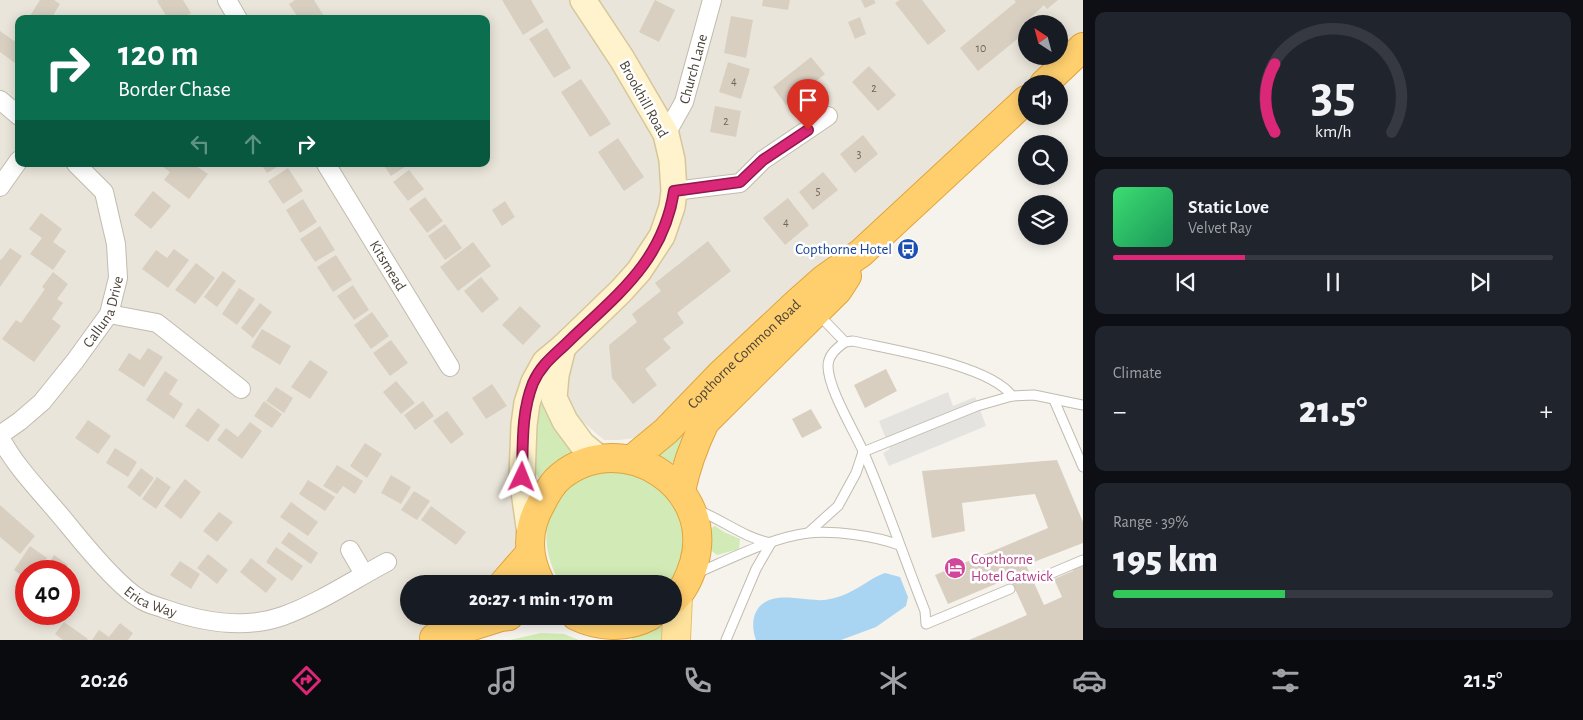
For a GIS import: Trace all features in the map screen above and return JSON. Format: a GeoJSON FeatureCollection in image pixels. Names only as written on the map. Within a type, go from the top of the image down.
{"type":"FeatureCollection","features":[{"type":"Feature","properties":{"kind":"highway"},"geometry":{"type":"LineString","coordinates":[[1053,75],[1083,47]]}},
{"type":"Feature","properties":{"kind":"highway","name":"Copthorne Common Road"},"geometry":{"type":"LineString","coordinates":[[631,460],[666,431],[720,374],[798,302],[824,279],[861,253],[1018,107]]}},
{"type":"Feature","properties":{"kind":"highway","name":"Copthorne Common Road"},"geometry":{"type":"LineString","coordinates":[[686,500],[692,448],[705,422],[838,290],[861,253]]}},
{"type":"Feature","properties":{"kind":"highway"},"geometry":{"type":"LineString","coordinates":[[508,575],[530,544],[539,506],[560,477],[587,462],[616,458],[631,460],[651,467],[668,478],[686,500],[697,535],[696,555],[682,586]]}},
{"type":"Feature","properties":{"kind":"highway"},"geometry":{"type":"LineString","coordinates":[[530,544],[536,575]]}},
{"type":"Feature","properties":{"kind":"highway"},"geometry":{"type":"LineString","coordinates":[[432,639],[451,625]]}},
{"type":"Feature","properties":{"kind":"highway"},"geometry":{"type":"LineString","coordinates":[[432,639],[476,625]]}},
{"type":"Feature","properties":{"kind":"highway"},"geometry":{"type":"LineString","coordinates":[[591,626],[620,625]]}},
{"type":"Feature","properties":{"kind":"main road"},"geometry":{"type":"LineString","coordinates":[[676,640],[677,625]]}},
{"type":"Feature","properties":{"kind":"street"},"geometry":{"type":"LineString","coordinates":[[227,0],[236,15]]}},
{"type":"Feature","properties":{"kind":"street","name":"Brookhill Road"},"geometry":{"type":"LineString","coordinates":[[530,544],[522,477],[524,425],[527,403],[534,382],[545,362],[621,291],[639,271],[655,249],[667,223],[674,191],[672,160],[666,134],[622,59],[583,0]]}},
{"type":"Feature","properties":{"kind":"street","name":"Church Lane"},"geometry":{"type":"LineString","coordinates":[[666,134],[684,102],[712,0]]}},
{"type":"Feature","properties":{"kind":"street"},"geometry":{"type":"LineString","coordinates":[[0,100],[15,113]]}},
{"type":"Feature","properties":{"kind":"street"},"geometry":{"type":"LineString","coordinates":[[674,191],[740,182],[802,124],[828,116]]}},
{"type":"Feature","properties":{"kind":"street"},"geometry":{"type":"LineString","coordinates":[[0,187],[15,166]]}},
{"type":"Feature","properties":{"kind":"street","name":"Calluna Drive"},"geometry":{"type":"LineString","coordinates":[[0,436],[42,402],[109,314],[118,278],[116,244],[104,192],[79,167]]}},
{"type":"Feature","properties":{"kind":"street","name":"Kitsmead"},"geometry":{"type":"LineString","coordinates":[[328,167],[450,367]]}},
{"type":"Feature","properties":{"kind":"street"},"geometry":{"type":"LineString","coordinates":[[109,314],[157,323],[241,389]]}},
{"type":"Feature","properties":{"kind":"street"},"geometry":{"type":"LineString","coordinates":[[563,347],[556,375],[554,398],[564,421],[582,444],[600,459]]}},
{"type":"Feature","properties":{"kind":"street","name":"Erica Way"},"geometry":{"type":"LineString","coordinates":[[0,436],[10,456],[82,541],[140,600],[154,605],[204,620],[230,624],[257,622],[283,616],[314,602],[387,562]]}},
{"type":"Feature","properties":{"kind":"street"},"geometry":{"type":"LineString","coordinates":[[350,550],[364,574]]}},
{"type":"Feature","properties":{"kind":"lane"},"geometry":{"type":"LineString","coordinates":[[816,312],[844,342]]}},
{"type":"Feature","properties":{"kind":"lane"},"geometry":{"type":"LineString","coordinates":[[1010,589],[926,624],[925,611],[863,452],[833,388],[829,374],[829,358],[844,342],[853,341],[959,366],[989,377],[1007,389],[1012,396]]}},
{"type":"Feature","properties":{"kind":"lane"},"geometry":{"type":"LineString","coordinates":[[808,533],[838,506],[856,473],[863,452],[977,406],[1012,396],[1034,396],[1083,404]]}},
{"type":"Feature","properties":{"kind":"lane"},"geometry":{"type":"LineString","coordinates":[[1054,400],[1083,467]]}},
{"type":"Feature","properties":{"kind":"lane"},"geometry":{"type":"LineString","coordinates":[[686,500],[734,529],[758,540],[772,543]]}},
{"type":"Feature","properties":{"kind":"lane"},"geometry":{"type":"LineString","coordinates":[[682,589],[772,543],[808,533],[862,536],[882,539],[899,545]]}},
{"type":"Feature","properties":{"kind":"lane"},"geometry":{"type":"LineString","coordinates":[[726,640],[756,569],[772,543]]}},
{"type":"Feature","properties":{"kind":"lane"},"geometry":{"type":"LineString","coordinates":[[1045,576],[1083,560]]}},
{"type":"Feature","properties":{"kind":"shaded area"},"geometry":{"type":"Polygon","coordinates":[[[0,0],[1083,0],[1083,34],[1068,48],[1068,15],[1018,15],[1018,65],[1048,65],[1037,75],[1018,75],[1018,92],[793,295],[660,423],[635,438],[604,440],[570,411],[563,370],[534,382],[530,534],[508,575],[400,575],[400,625],[451,625],[431,640],[0,640],[0,0]]]}},
{"type":"Feature","properties":{"kind":"shaded area"},"geometry":{"type":"Polygon","coordinates":[[[948,392],[953,406],[975,397],[986,426],[889,466],[883,453],[890,449],[879,421],[948,392]]]}},
{"type":"Feature","properties":{"kind":"green space"},"geometry":{"type":"Polygon","coordinates":[[[731,373],[677,460],[669,464],[655,456],[731,373]]]}},
{"type":"Feature","properties":{"kind":"green space"},"geometry":{"type":"Polygon","coordinates":[[[544,392],[578,451],[558,463],[539,478],[534,470],[534,406],[544,392]]]}},
{"type":"Feature","properties":{"kind":"green space"},"geometry":{"type":"Polygon","coordinates":[[[618,470],[637,474],[647,478],[660,488],[670,500],[678,513],[682,526],[683,541],[681,555],[673,575],[556,575],[548,553],[546,538],[552,509],[560,496],[572,485],[587,476],[618,470]]]}},
{"type":"Feature","properties":{"kind":"green space"},"geometry":{"type":"Polygon","coordinates":[[[715,526],[740,539],[739,549],[717,555],[708,548],[707,530],[715,526]]]}},
{"type":"Feature","properties":{"kind":"green space"},"geometry":{"type":"Polygon","coordinates":[[[657,625],[670,628],[668,640],[631,640],[633,635],[657,625]]]}},
{"type":"Feature","properties":{"kind":"green space"},"geometry":{"type":"Polygon","coordinates":[[[541,633],[564,634],[579,640],[510,640],[541,633]]]}},
{"type":"Feature","properties":{"kind":"water"},"geometry":{"type":"Polygon","coordinates":[[[885,573],[900,577],[908,597],[906,606],[876,627],[841,640],[756,640],[753,627],[754,617],[760,606],[767,601],[783,598],[830,599],[841,596],[885,573]]]}},
{"type":"Feature","properties":{"kind":"building"},"geometry":{"type":"Polygon","coordinates":[[[40,0],[54,0],[60,4],[53,15],[31,15],[40,0]]]}},
{"type":"Feature","properties":{"kind":"building"},"geometry":{"type":"Polygon","coordinates":[[[183,0],[191,13],[188,15],[166,15],[157,1],[183,0]]]}},
{"type":"Feature","properties":{"kind":"building"},"geometry":{"type":"Polygon","coordinates":[[[295,0],[314,0],[323,15],[296,15],[289,4],[295,0]]]}},
{"type":"Feature","properties":{"kind":"building"},"geometry":{"type":"Polygon","coordinates":[[[502,0],[531,0],[544,22],[523,35],[502,0]]]}},
{"type":"Feature","properties":{"kind":"building"},"geometry":{"type":"Polygon","coordinates":[[[655,0],[675,10],[659,42],[639,32],[655,0]]]}},
{"type":"Feature","properties":{"kind":"building"},"geometry":{"type":"Polygon","coordinates":[[[763,0],[790,0],[788,10],[762,6],[763,0]]]}},
{"type":"Feature","properties":{"kind":"building"},"geometry":{"type":"Polygon","coordinates":[[[861,0],[874,0],[876,3],[865,8],[861,0]]]}},
{"type":"Feature","properties":{"kind":"building"},"geometry":{"type":"Polygon","coordinates":[[[900,0],[922,0],[946,31],[928,45],[895,3],[900,0]]]}},
{"type":"Feature","properties":{"kind":"building"},"geometry":{"type":"Polygon","coordinates":[[[1014,0],[1058,0],[1047,9],[1044,5],[1033,15],[1018,15],[1018,38],[978,71],[960,48],[1016,2],[1014,0]]]}},
{"type":"Feature","properties":{"kind":"building"},"geometry":{"type":"Polygon","coordinates":[[[731,16],[753,20],[746,58],[724,53],[731,16]]]}},
{"type":"Feature","properties":{"kind":"building"},"geometry":{"type":"Polygon","coordinates":[[[860,17],[866,34],[855,39],[848,22],[860,17]]]}},
{"type":"Feature","properties":{"kind":"building"},"geometry":{"type":"Polygon","coordinates":[[[547,28],[571,68],[554,78],[529,39],[547,28]]]}},
{"type":"Feature","properties":{"kind":"building"},"geometry":{"type":"Polygon","coordinates":[[[0,31],[14,41],[15,40],[15,63],[0,52],[0,31]]]}},
{"type":"Feature","properties":{"kind":"building"},"geometry":{"type":"Polygon","coordinates":[[[811,57],[825,74],[786,105],[773,87],[811,57]]]}},
{"type":"Feature","properties":{"kind":"building"},"geometry":{"type":"Polygon","coordinates":[[[728,62],[750,69],[741,99],[719,92],[728,62]]]}},
{"type":"Feature","properties":{"kind":"building"},"geometry":{"type":"Polygon","coordinates":[[[869,66],[896,95],[878,111],[852,82],[869,66]]]}},
{"type":"Feature","properties":{"kind":"building"},"geometry":{"type":"Polygon","coordinates":[[[581,79],[611,124],[590,137],[561,92],[581,79]]]}},
{"type":"Feature","properties":{"kind":"building"},"geometry":{"type":"Polygon","coordinates":[[[715,106],[741,111],[736,137],[710,132],[715,106]]]}},
{"type":"Feature","properties":{"kind":"building"},"geometry":{"type":"Polygon","coordinates":[[[863,135],[878,154],[855,173],[840,154],[863,135]]]}},
{"type":"Feature","properties":{"kind":"building"},"geometry":{"type":"Polygon","coordinates":[[[618,138],[644,177],[624,191],[598,152],[618,138]]]}},
{"type":"Feature","properties":{"kind":"building"},"geometry":{"type":"Polygon","coordinates":[[[163,167],[198,167],[208,174],[189,199],[164,180],[170,172],[163,167]]]}},
{"type":"Feature","properties":{"kind":"building"},"geometry":{"type":"Polygon","coordinates":[[[263,167],[277,167],[267,173],[263,167]]]}},
{"type":"Feature","properties":{"kind":"building"},"geometry":{"type":"Polygon","coordinates":[[[385,167],[404,167],[391,176],[385,167]]]}},
{"type":"Feature","properties":{"kind":"building"},"geometry":{"type":"Polygon","coordinates":[[[288,168],[303,191],[283,204],[268,181],[288,168]]]}},
{"type":"Feature","properties":{"kind":"building"},"geometry":{"type":"Polygon","coordinates":[[[409,170],[424,189],[408,201],[393,182],[409,170]]]}},
{"type":"Feature","properties":{"kind":"building"},"geometry":{"type":"Polygon","coordinates":[[[823,172],[838,190],[813,210],[799,192],[823,172]]]}},
{"type":"Feature","properties":{"kind":"building"},"geometry":{"type":"Polygon","coordinates":[[[153,191],[171,206],[151,229],[134,215],[153,191]]]}},
{"type":"Feature","properties":{"kind":"building"},"geometry":{"type":"Polygon","coordinates":[[[425,197],[443,221],[427,233],[409,209],[425,197]]]}},
{"type":"Feature","properties":{"kind":"building"},"geometry":{"type":"Polygon","coordinates":[[[788,198],[809,225],[785,245],[763,218],[788,198]]]}},
{"type":"Feature","properties":{"kind":"building"},"geometry":{"type":"Polygon","coordinates":[[[303,199],[317,222],[300,233],[286,210],[303,199]]]}},
{"type":"Feature","properties":{"kind":"building"},"geometry":{"type":"Polygon","coordinates":[[[505,201],[515,217],[502,226],[492,210],[505,201]]]}},
{"type":"Feature","properties":{"kind":"building"},"geometry":{"type":"Polygon","coordinates":[[[41,213],[62,229],[53,242],[66,251],[53,270],[30,254],[42,238],[29,229],[41,213]]]}},
{"type":"Feature","properties":{"kind":"building"},"geometry":{"type":"Polygon","coordinates":[[[445,224],[462,248],[445,260],[428,236],[445,224]]]}},
{"type":"Feature","properties":{"kind":"building"},"geometry":{"type":"Polygon","coordinates":[[[320,226],[335,250],[315,262],[300,239],[320,226]]]}},
{"type":"Feature","properties":{"kind":"building"},"geometry":{"type":"Polygon","coordinates":[[[708,241],[731,271],[677,313],[684,323],[663,339],[671,348],[645,369],[657,385],[633,404],[612,378],[609,345],[637,322],[632,314],[661,291],[655,283],[708,241]]]}},
{"type":"Feature","properties":{"kind":"building"},"geometry":{"type":"Polygon","coordinates":[[[473,242],[491,266],[458,291],[440,267],[473,242]]]}},
{"type":"Feature","properties":{"kind":"building"},"geometry":{"type":"Polygon","coordinates":[[[10,248],[22,256],[0,287],[0,259],[10,248]]]}},
{"type":"Feature","properties":{"kind":"building"},"geometry":{"type":"Polygon","coordinates":[[[174,249],[189,260],[168,288],[142,269],[156,250],[167,258],[174,249]]]}},
{"type":"Feature","properties":{"kind":"building"},"geometry":{"type":"Polygon","coordinates":[[[336,255],[352,280],[333,292],[317,267],[336,255]]]}},
{"type":"Feature","properties":{"kind":"building"},"geometry":{"type":"Polygon","coordinates":[[[196,263],[215,278],[195,304],[175,290],[196,263]]]}},
{"type":"Feature","properties":{"kind":"building"},"geometry":{"type":"Polygon","coordinates":[[[223,271],[236,281],[217,307],[204,297],[223,271]]]}},
{"type":"Feature","properties":{"kind":"building"},"geometry":{"type":"Polygon","coordinates":[[[53,272],[68,284],[57,299],[63,303],[52,319],[61,326],[34,362],[2,339],[16,320],[21,323],[45,289],[42,287],[53,272]]]}},
{"type":"Feature","properties":{"kind":"building"},"geometry":{"type":"Polygon","coordinates":[[[481,277],[499,299],[482,313],[464,291],[481,277]]]}},
{"type":"Feature","properties":{"kind":"building"},"geometry":{"type":"Polygon","coordinates":[[[353,285],[369,310],[354,320],[337,296],[353,285]]]}},
{"type":"Feature","properties":{"kind":"building"},"geometry":{"type":"Polygon","coordinates":[[[239,288],[255,299],[237,325],[222,314],[239,288]]]}},
{"type":"Feature","properties":{"kind":"building"},"geometry":{"type":"Polygon","coordinates":[[[260,303],[272,312],[253,338],[241,328],[260,303]]]}},
{"type":"Feature","properties":{"kind":"building"},"geometry":{"type":"Polygon","coordinates":[[[520,306],[541,326],[523,345],[502,325],[520,306]]]}},
{"type":"Feature","properties":{"kind":"building"},"geometry":{"type":"Polygon","coordinates":[[[372,312],[389,336],[371,349],[354,325],[372,312]]]}},
{"type":"Feature","properties":{"kind":"building"},"geometry":{"type":"Polygon","coordinates":[[[262,329],[291,346],[280,365],[251,347],[262,329]]]}},
{"type":"Feature","properties":{"kind":"building"},"geometry":{"type":"Polygon","coordinates":[[[391,340],[408,363],[390,376],[373,353],[391,340]]]}},
{"type":"Feature","properties":{"kind":"building"},"geometry":{"type":"Polygon","coordinates":[[[148,348],[163,357],[144,387],[118,370],[129,353],[140,360],[148,348]]]}},
{"type":"Feature","properties":{"kind":"building"},"geometry":{"type":"Polygon","coordinates":[[[310,360],[328,372],[310,399],[291,387],[310,360]]]}},
{"type":"Feature","properties":{"kind":"building"},"geometry":{"type":"Polygon","coordinates":[[[886,369],[897,391],[865,408],[854,385],[886,369]]]}},
{"type":"Feature","properties":{"kind":"building"},"geometry":{"type":"Polygon","coordinates":[[[165,371],[178,380],[169,394],[183,404],[174,419],[146,400],[165,371]]]}},
{"type":"Feature","properties":{"kind":"building"},"geometry":{"type":"Polygon","coordinates":[[[396,381],[415,403],[401,414],[383,392],[396,381]]]}},
{"type":"Feature","properties":{"kind":"building"},"geometry":{"type":"Polygon","coordinates":[[[492,384],[507,406],[486,419],[472,398],[492,384]]]}},
{"type":"Feature","properties":{"kind":"building"},"geometry":{"type":"Polygon","coordinates":[[[276,387],[293,398],[284,413],[266,401],[276,387]]]}},
{"type":"Feature","properties":{"kind":"building"},"geometry":{"type":"Polygon","coordinates":[[[264,401],[282,414],[272,428],[254,416],[264,401]]]}},
{"type":"Feature","properties":{"kind":"building"},"geometry":{"type":"Polygon","coordinates":[[[423,401],[434,416],[415,430],[404,415],[423,401]]]}},
{"type":"Feature","properties":{"kind":"building"},"geometry":{"type":"Polygon","coordinates":[[[198,408],[220,425],[208,442],[185,426],[198,408]]]}},
{"type":"Feature","properties":{"kind":"building"},"geometry":{"type":"Polygon","coordinates":[[[811,409],[822,428],[802,438],[792,419],[811,409]]]}},
{"type":"Feature","properties":{"kind":"building"},"geometry":{"type":"Polygon","coordinates":[[[447,411],[464,434],[451,444],[433,421],[447,411]]]}},
{"type":"Feature","properties":{"kind":"building"},"geometry":{"type":"Polygon","coordinates":[[[88,420],[111,436],[98,454],[75,438],[88,420]]]}},
{"type":"Feature","properties":{"kind":"building"},"geometry":{"type":"Polygon","coordinates":[[[250,422],[262,431],[242,459],[217,440],[226,428],[238,437],[250,422]]]}},
{"type":"Feature","properties":{"kind":"building"},"geometry":{"type":"Polygon","coordinates":[[[365,443],[382,454],[367,478],[350,466],[365,443]]]}},
{"type":"Feature","properties":{"kind":"building"},"geometry":{"type":"Polygon","coordinates":[[[115,448],[137,462],[128,477],[106,463],[115,448]]]}},
{"type":"Feature","properties":{"kind":"building"},"geometry":{"type":"Polygon","coordinates":[[[1057,460],[1083,522],[1083,543],[1026,565],[1044,605],[1062,597],[1054,579],[1073,571],[1073,568],[1083,564],[1083,640],[969,640],[1027,615],[1010,578],[948,604],[935,575],[1048,528],[1035,494],[962,503],[965,531],[932,538],[922,471],[1057,460]]]}},
{"type":"Feature","properties":{"kind":"building"},"geometry":{"type":"Polygon","coordinates":[[[337,465],[363,481],[355,494],[343,486],[337,494],[323,486],[337,465]]]}},
{"type":"Feature","properties":{"kind":"building"},"geometry":{"type":"Polygon","coordinates":[[[141,468],[154,478],[140,497],[127,487],[141,468]]]}},
{"type":"Feature","properties":{"kind":"building"},"geometry":{"type":"Polygon","coordinates":[[[391,475],[411,487],[401,504],[381,493],[391,475]]]}},
{"type":"Feature","properties":{"kind":"building"},"geometry":{"type":"Polygon","coordinates":[[[157,477],[171,487],[156,509],[142,499],[157,477]]]}},
{"type":"Feature","properties":{"kind":"building"},"geometry":{"type":"Polygon","coordinates":[[[185,479],[201,492],[181,519],[164,506],[185,479]]]}},
{"type":"Feature","properties":{"kind":"building"},"geometry":{"type":"Polygon","coordinates":[[[308,480],[335,497],[325,511],[299,494],[308,480]]]}},
{"type":"Feature","properties":{"kind":"building"},"geometry":{"type":"Polygon","coordinates":[[[414,491],[430,501],[417,520],[401,510],[414,491]]]}},
{"type":"Feature","properties":{"kind":"building"},"geometry":{"type":"Polygon","coordinates":[[[291,502],[318,522],[308,536],[280,517],[291,502]]]}},
{"type":"Feature","properties":{"kind":"building"},"geometry":{"type":"Polygon","coordinates":[[[0,505],[35,536],[20,554],[0,537],[0,505]]]}},
{"type":"Feature","properties":{"kind":"building"},"geometry":{"type":"Polygon","coordinates":[[[431,506],[466,532],[456,545],[421,520],[431,506]]]}},
{"type":"Feature","properties":{"kind":"building"},"geometry":{"type":"Polygon","coordinates":[[[219,512],[233,522],[217,542],[203,531],[219,512]]]}},
{"type":"Feature","properties":{"kind":"building"},"geometry":{"type":"Polygon","coordinates":[[[289,532],[318,553],[311,564],[281,543],[289,532]]]}},
{"type":"Feature","properties":{"kind":"building"},"geometry":{"type":"Polygon","coordinates":[[[30,546],[47,558],[46,560],[21,560],[30,546]]]}},
{"type":"Feature","properties":{"kind":"building"},"geometry":{"type":"Polygon","coordinates":[[[276,547],[303,566],[292,581],[266,562],[276,547]]]}},
{"type":"Feature","properties":{"kind":"building"},"geometry":{"type":"Polygon","coordinates":[[[208,554],[228,570],[217,584],[197,568],[208,554]]]}},
{"type":"Feature","properties":{"kind":"building"},"geometry":{"type":"Polygon","coordinates":[[[54,555],[61,560],[51,560],[54,555]]]}},
{"type":"Feature","properties":{"kind":"building"},"geometry":{"type":"Polygon","coordinates":[[[251,558],[277,579],[266,593],[240,572],[251,558]]]}},
{"type":"Feature","properties":{"kind":"building"},"geometry":{"type":"Polygon","coordinates":[[[180,561],[200,574],[191,589],[170,575],[180,561]]]}},
{"type":"Feature","properties":{"kind":"building"},"geometry":{"type":"Polygon","coordinates":[[[120,623],[133,633],[128,640],[92,640],[99,630],[109,637],[120,623]]]}},
{"type":"Feature","properties":{"kind":"building"},"geometry":{"type":"Polygon","coordinates":[[[62,625],[68,625],[88,639],[63,640],[55,634],[62,625]]]}},
{"type":"Feature","properties":{"kind":"place","name":"Copthorne Hotel"},"geometry":{"type":"Point","coordinates":[908,249]}},
{"type":"Feature","properties":{"kind":"place","name":"Copthorne Hotel Gatwick"},"geometry":{"type":"Point","coordinates":[955,568]}},
{"type":"Feature","properties":{"kind":"route"},"geometry":{"type":"LineString","coordinates":[[522,477],[524,425],[527,403],[534,382],[545,362],[621,291],[639,271],[662,236],[672,207],[674,191],[740,182],[763,160],[808,130]]}}]}
